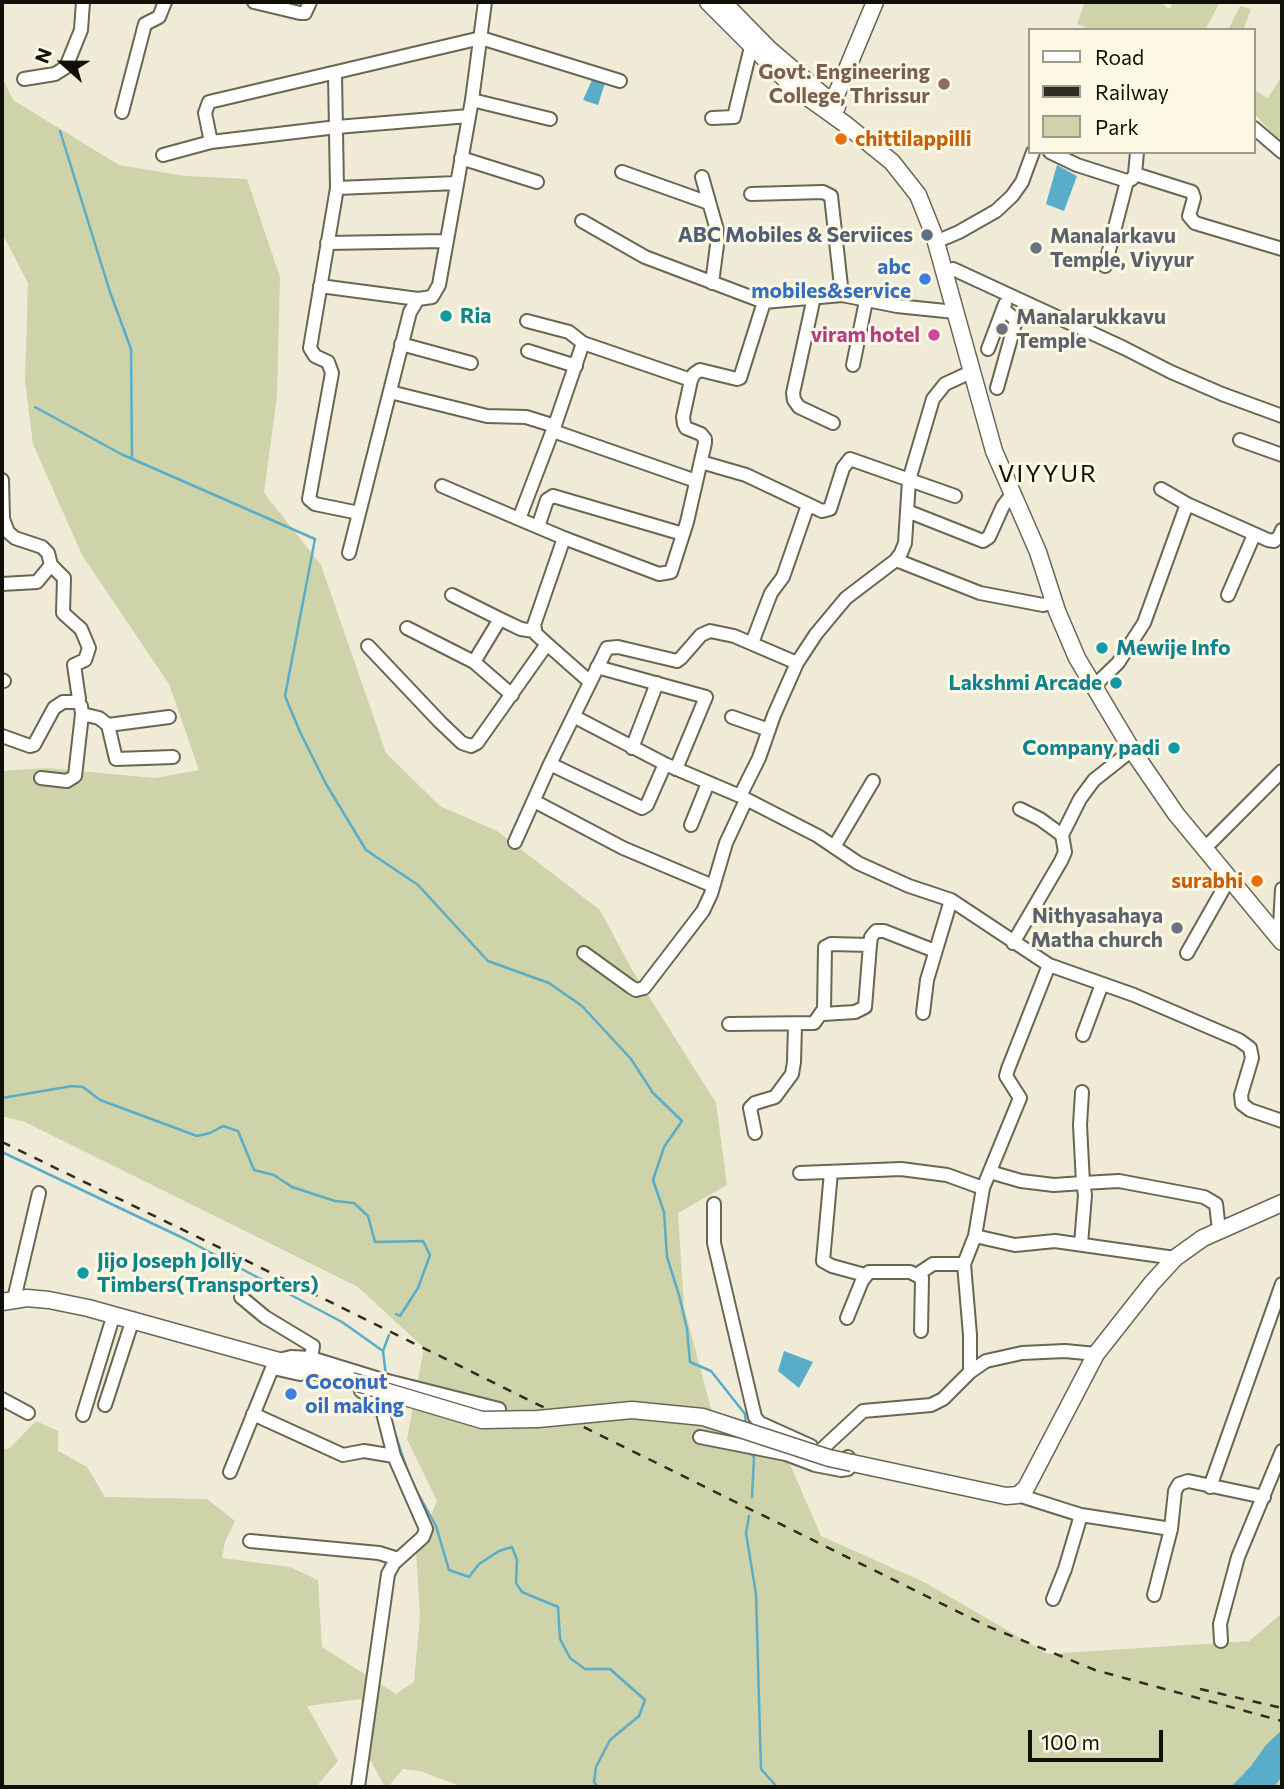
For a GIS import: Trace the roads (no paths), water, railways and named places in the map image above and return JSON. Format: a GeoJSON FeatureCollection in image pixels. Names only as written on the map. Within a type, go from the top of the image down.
{"type":"FeatureCollection","features":[{"type":"Feature","properties":{"kind":"main road"},"geometry":{"type":"LineString","coordinates":[[708,2],[792,86],[875,134],[911,169],[934,205],[1001,446],[1052,562],[1072,624],[1097,684],[1132,750],[1176,814],[1282,942]]}},
{"type":"Feature","properties":{"kind":"main road"},"geometry":{"type":"LineString","coordinates":[[723,2],[832,108]]}},
{"type":"Feature","properties":{"kind":"main road"},"geometry":{"type":"LineString","coordinates":[[832,108],[875,2]]}},
{"type":"Feature","properties":{"kind":"main road"},"geometry":{"type":"LineString","coordinates":[[947,254],[955,312],[994,451],[1038,552],[1054,602],[1077,658],[1156,770],[1281,927]]}},
{"type":"Feature","properties":{"kind":"main road"},"geometry":{"type":"LineString","coordinates":[[8,1301],[49,1300],[114,1314],[274,1364],[351,1381],[482,1420],[538,1419],[632,1409],[703,1417],[828,1458],[1006,1496],[1018,1495],[1027,1488],[1096,1354],[1175,1258],[1219,1230],[1282,1203]]}},
{"type":"Feature","properties":{"kind":"street"},"geometry":{"type":"LineString","coordinates":[[24,79],[55,74],[66,67],[81,30],[83,2]]}},
{"type":"Feature","properties":{"kind":"street"},"geometry":{"type":"LineString","coordinates":[[122,112],[145,24],[159,17],[165,2]]}},
{"type":"Feature","properties":{"kind":"street"},"geometry":{"type":"LineString","coordinates":[[254,2],[300,13],[305,13],[310,2]]}},
{"type":"Feature","properties":{"kind":"street"},"geometry":{"type":"LineString","coordinates":[[320,286],[418,299],[432,297],[435,293],[472,100],[485,2]]}},
{"type":"Feature","properties":{"kind":"street"},"geometry":{"type":"LineString","coordinates":[[211,142],[205,113],[209,102],[481,38],[620,81]]}},
{"type":"Feature","properties":{"kind":"street"},"geometry":{"type":"LineString","coordinates":[[712,118],[734,117],[751,47]]}},
{"type":"Feature","properties":{"kind":"street"},"geometry":{"type":"LineString","coordinates":[[335,74],[337,188],[310,348],[316,356],[328,362],[332,373],[309,499],[315,504],[359,513]]}},
{"type":"Feature","properties":{"kind":"street"},"geometry":{"type":"LineString","coordinates":[[472,100],[550,119]]}},
{"type":"Feature","properties":{"kind":"street"},"geometry":{"type":"LineString","coordinates":[[163,155],[211,142],[337,127],[469,116]]}},
{"type":"Feature","properties":{"kind":"street"},"geometry":{"type":"LineString","coordinates":[[1256,130],[1282,152]]}},
{"type":"Feature","properties":{"kind":"street"},"geometry":{"type":"LineString","coordinates":[[1032,154],[1022,182],[1012,196],[996,211],[959,232],[947,254],[1009,293],[1171,372],[1282,416]]}},
{"type":"Feature","properties":{"kind":"street"},"geometry":{"type":"LineString","coordinates":[[1054,154],[1077,165],[1192,192],[1194,198],[1189,216],[1191,221],[1282,249]]}},
{"type":"Feature","properties":{"kind":"street"},"geometry":{"type":"LineString","coordinates":[[1105,266],[1137,154]]}},
{"type":"Feature","properties":{"kind":"street"},"geometry":{"type":"LineString","coordinates":[[461,158],[537,182]]}},
{"type":"Feature","properties":{"kind":"street"},"geometry":{"type":"LineString","coordinates":[[622,172],[709,203]]}},
{"type":"Feature","properties":{"kind":"street"},"geometry":{"type":"LineString","coordinates":[[702,177],[717,238],[712,283]]}},
{"type":"Feature","properties":{"kind":"street"},"geometry":{"type":"LineString","coordinates":[[337,188],[457,183]]}},
{"type":"Feature","properties":{"kind":"street"},"geometry":{"type":"LineString","coordinates":[[751,194],[823,192],[831,196],[842,295]]}},
{"type":"Feature","properties":{"kind":"street"},"geometry":{"type":"LineString","coordinates":[[582,221],[645,257],[764,302],[842,295],[866,301],[955,312]]}},
{"type":"Feature","properties":{"kind":"street"},"geometry":{"type":"LineString","coordinates":[[327,243],[446,241]]}},
{"type":"Feature","properties":{"kind":"street"},"geometry":{"type":"LineString","coordinates":[[988,349],[1009,293]]}},
{"type":"Feature","properties":{"kind":"street"},"geometry":{"type":"LineString","coordinates":[[814,297],[793,400],[799,407],[833,423]]}},
{"type":"Feature","properties":{"kind":"street"},"geometry":{"type":"LineString","coordinates":[[349,553],[401,344],[410,312],[418,299]]}},
{"type":"Feature","properties":{"kind":"street"},"geometry":{"type":"LineString","coordinates":[[853,365],[866,301]]}},
{"type":"Feature","properties":{"kind":"street"},"geometry":{"type":"LineString","coordinates":[[442,486],[564,538],[659,574],[666,574],[674,567],[705,439],[686,428],[683,417],[691,380],[700,370],[740,378],[764,302]]}},
{"type":"Feature","properties":{"kind":"street"},"geometry":{"type":"LineString","coordinates":[[997,388],[1016,320],[1003,309]]}},
{"type":"Feature","properties":{"kind":"street"},"geometry":{"type":"LineString","coordinates":[[527,321],[569,332],[583,344],[691,380]]}},
{"type":"Feature","properties":{"kind":"street"},"geometry":{"type":"LineString","coordinates":[[401,344],[471,363]]}},
{"type":"Feature","properties":{"kind":"street"},"geometry":{"type":"LineString","coordinates":[[519,519],[583,344]]}},
{"type":"Feature","properties":{"kind":"street"},"geometry":{"type":"LineString","coordinates":[[528,351],[576,366]]}},
{"type":"Feature","properties":{"kind":"street"},"geometry":{"type":"LineString","coordinates":[[584,953],[631,987],[644,988],[703,911],[768,730],[797,663],[816,634],[846,598],[896,560],[905,543],[909,480],[933,399],[945,384],[971,372]]}},
{"type":"Feature","properties":{"kind":"street"},"geometry":{"type":"LineString","coordinates":[[390,392],[487,416],[526,418],[696,481]]}},
{"type":"Feature","properties":{"kind":"street"},"geometry":{"type":"LineString","coordinates":[[1240,440],[1282,455]]}},
{"type":"Feature","properties":{"kind":"street"},"geometry":{"type":"LineString","coordinates":[[701,462],[746,475],[822,511],[830,509],[842,468],[850,459],[955,496]]}},
{"type":"Feature","properties":{"kind":"street"},"geometry":{"type":"LineString","coordinates":[[2,480],[5,537],[42,547],[48,553],[51,565],[64,578],[63,613],[81,629],[89,648],[85,660],[74,665],[82,714],[75,776],[67,781],[41,778]]}},
{"type":"Feature","properties":{"kind":"street"},"geometry":{"type":"LineString","coordinates":[[1161,489],[1254,535],[1274,541],[1282,530]]}},
{"type":"Feature","properties":{"kind":"street"},"geometry":{"type":"LineString","coordinates":[[907,511],[983,541],[989,537],[1003,506],[1012,494]]}},
{"type":"Feature","properties":{"kind":"street"},"geometry":{"type":"LineString","coordinates":[[538,527],[547,500],[553,496],[683,534]]}},
{"type":"Feature","properties":{"kind":"street"},"geometry":{"type":"LineString","coordinates":[[1097,684],[1118,663],[1144,623],[1187,504]]}},
{"type":"Feature","properties":{"kind":"street"},"geometry":{"type":"LineString","coordinates":[[752,643],[771,593],[783,577],[808,505]]}},
{"type":"Feature","properties":{"kind":"street"},"geometry":{"type":"LineString","coordinates":[[1228,595],[1254,535]]}},
{"type":"Feature","properties":{"kind":"street"},"geometry":{"type":"LineString","coordinates":[[534,631],[564,538]]}},
{"type":"Feature","properties":{"kind":"street"},"geometry":{"type":"LineString","coordinates":[[896,560],[980,593],[1043,605],[1054,602]]}},
{"type":"Feature","properties":{"kind":"street"},"geometry":{"type":"LineString","coordinates":[[2,584],[37,582],[51,565]]}},
{"type":"Feature","properties":{"kind":"street"},"geometry":{"type":"LineString","coordinates":[[452,595],[522,629],[534,631],[590,682]]}},
{"type":"Feature","properties":{"kind":"street"},"geometry":{"type":"LineString","coordinates":[[474,662],[500,619]]}},
{"type":"Feature","properties":{"kind":"street"},"geometry":{"type":"LineString","coordinates":[[407,628],[474,662],[512,695]]}},
{"type":"Feature","properties":{"kind":"street"},"geometry":{"type":"LineString","coordinates":[[515,842],[607,648],[677,661],[701,635],[710,631],[752,643],[797,663]]}},
{"type":"Feature","properties":{"kind":"street"},"geometry":{"type":"LineString","coordinates":[[368,646],[440,722],[471,746],[477,743],[547,644]]}},
{"type":"Feature","properties":{"kind":"street"},"geometry":{"type":"LineString","coordinates":[[550,764],[642,808],[647,805],[671,767],[707,698],[597,667]]}},
{"type":"Feature","properties":{"kind":"street"},"geometry":{"type":"LineString","coordinates":[[632,748],[657,683]]}},
{"type":"Feature","properties":{"kind":"street"},"geometry":{"type":"LineString","coordinates":[[2,736],[34,745],[54,708],[63,702],[79,699]]}},
{"type":"Feature","properties":{"kind":"street"},"geometry":{"type":"LineString","coordinates":[[82,714],[99,718],[108,725],[116,758],[173,757]]}},
{"type":"Feature","properties":{"kind":"street"},"geometry":{"type":"LineString","coordinates":[[108,725],[169,717]]}},
{"type":"Feature","properties":{"kind":"street"},"geometry":{"type":"LineString","coordinates":[[575,717],[671,767],[743,798],[834,847],[858,863],[909,886],[951,900],[1049,965],[1207,1025],[1250,1048],[1252,1058],[1241,1096],[1242,1104],[1250,1110],[1282,1121]]}},
{"type":"Feature","properties":{"kind":"street"},"geometry":{"type":"LineString","coordinates":[[732,717],[768,730]]}},
{"type":"Feature","properties":{"kind":"street"},"geometry":{"type":"LineString","coordinates":[[1013,943],[1061,861],[1065,852],[1062,835],[1080,799],[1094,780],[1132,750]]}},
{"type":"Feature","properties":{"kind":"street"},"geometry":{"type":"LineString","coordinates":[[1211,842],[1282,771]]}},
{"type":"Feature","properties":{"kind":"street"},"geometry":{"type":"LineString","coordinates":[[834,847],[873,781]]}},
{"type":"Feature","properties":{"kind":"street"},"geometry":{"type":"LineString","coordinates":[[691,825],[708,783]]}},
{"type":"Feature","properties":{"kind":"street"},"geometry":{"type":"LineString","coordinates":[[534,802],[623,848],[713,886]]}},
{"type":"Feature","properties":{"kind":"street"},"geometry":{"type":"LineString","coordinates":[[1020,809],[1062,835]]}},
{"type":"Feature","properties":{"kind":"street"},"geometry":{"type":"LineString","coordinates":[[1187,953],[1229,879]]}},
{"type":"Feature","properties":{"kind":"street"},"geometry":{"type":"LineString","coordinates":[[1281,927],[1282,889]]}},
{"type":"Feature","properties":{"kind":"street"},"geometry":{"type":"LineString","coordinates":[[923,1013],[927,980],[951,900]]}},
{"type":"Feature","properties":{"kind":"street"},"geometry":{"type":"LineString","coordinates":[[729,1024],[814,1023],[823,1014],[855,1012],[865,1007],[870,945],[874,933],[879,930],[935,951]]}},
{"type":"Feature","properties":{"kind":"street"},"geometry":{"type":"LineString","coordinates":[[823,1014],[825,947],[831,944],[870,945]]}},
{"type":"Feature","properties":{"kind":"street"},"geometry":{"type":"LineString","coordinates":[[970,1372],[964,1264],[975,1237],[983,1188],[1020,1098],[1006,1076],[1007,1069],[1049,965]]}},
{"type":"Feature","properties":{"kind":"street"},"geometry":{"type":"LineString","coordinates":[[1083,1035],[1102,984]]}},
{"type":"Feature","properties":{"kind":"street"},"geometry":{"type":"LineString","coordinates":[[755,1133],[750,1108],[755,1103],[775,1097],[792,1074],[795,1025]]}},
{"type":"Feature","properties":{"kind":"street"},"geometry":{"type":"LineString","coordinates":[[1081,1244],[1085,1195],[1080,1125],[1082,1092]]}},
{"type":"Feature","properties":{"kind":"street"},"geometry":{"type":"LineString","coordinates":[[800,1172],[901,1169],[947,1175],[983,1188]]}},
{"type":"Feature","properties":{"kind":"street"},"geometry":{"type":"LineString","coordinates":[[831,1171],[823,1261],[865,1275],[879,1270],[918,1274],[923,1284],[921,1331]]}},
{"type":"Feature","properties":{"kind":"street"},"geometry":{"type":"LineString","coordinates":[[990,1172],[1021,1181],[1054,1185],[1119,1181],[1204,1197],[1216,1205],[1219,1230]]}},
{"type":"Feature","properties":{"kind":"street"},"geometry":{"type":"LineString","coordinates":[[8,1301],[39,1193]]}},
{"type":"Feature","properties":{"kind":"street"},"geometry":{"type":"LineString","coordinates":[[700,1437],[786,1454],[815,1465],[841,1470],[848,1469],[852,1463],[847,1455],[821,1450],[760,1423],[755,1416],[714,1243],[714,1204]]}},
{"type":"Feature","properties":{"kind":"street"},"geometry":{"type":"LineString","coordinates":[[975,1237],[1015,1245],[1055,1241],[1175,1258]]}},
{"type":"Feature","properties":{"kind":"street"},"geometry":{"type":"LineString","coordinates":[[918,1274],[933,1264],[964,1264]]}},
{"type":"Feature","properties":{"kind":"street"},"geometry":{"type":"LineString","coordinates":[[847,1318],[865,1275]]}},
{"type":"Feature","properties":{"kind":"street"},"geometry":{"type":"LineString","coordinates":[[1209,1487],[1282,1283]]}},
{"type":"Feature","properties":{"kind":"street"},"geometry":{"type":"LineString","coordinates":[[241,1297],[265,1317],[313,1346],[311,1359]]}},
{"type":"Feature","properties":{"kind":"street"},"geometry":{"type":"LineString","coordinates":[[83,1415],[114,1314]]}},
{"type":"Feature","properties":{"kind":"street"},"geometry":{"type":"LineString","coordinates":[[105,1405],[133,1319]]}},
{"type":"Feature","properties":{"kind":"street"},"geometry":{"type":"LineString","coordinates":[[821,1450],[863,1410],[931,1405],[943,1399],[970,1372],[986,1361],[1023,1353],[1065,1351],[1096,1354]]}},
{"type":"Feature","properties":{"kind":"street"},"geometry":{"type":"LineString","coordinates":[[230,1472],[274,1364],[291,1357],[311,1359],[499,1409]]}},
{"type":"Feature","properties":{"kind":"street"},"geometry":{"type":"LineString","coordinates":[[274,1364],[377,1398],[394,1456],[426,1529],[418,1542],[398,1559],[388,1574],[358,1787]]}},
{"type":"Feature","properties":{"kind":"street"},"geometry":{"type":"LineString","coordinates":[[2,1399],[28,1413]]}},
{"type":"Feature","properties":{"kind":"street"},"geometry":{"type":"LineString","coordinates":[[253,1414],[343,1455],[364,1451],[394,1456]]}},
{"type":"Feature","properties":{"kind":"street"},"geometry":{"type":"LineString","coordinates":[[1220,1641],[1220,1624],[1238,1557],[1282,1451]]}},
{"type":"Feature","properties":{"kind":"street"},"geometry":{"type":"LineString","coordinates":[[1154,1595],[1171,1529],[1175,1491],[1180,1484],[1188,1481],[1264,1497]]}},
{"type":"Feature","properties":{"kind":"street"},"geometry":{"type":"LineString","coordinates":[[1018,1495],[1081,1515],[1171,1529]]}},
{"type":"Feature","properties":{"kind":"street"},"geometry":{"type":"LineString","coordinates":[[1053,1599],[1081,1515]]}},
{"type":"Feature","properties":{"kind":"street"},"geometry":{"type":"LineString","coordinates":[[250,1541],[379,1553],[398,1559]]}},
{"type":"Feature","properties":{"kind":"water"},"geometry":{"type":"Polygon","coordinates":[[[592,80],[605,83],[598,105],[583,100],[592,80]]]}},
{"type":"Feature","properties":{"kind":"water"},"geometry":{"type":"Polygon","coordinates":[[[1057,165],[1077,176],[1064,211],[1046,204],[1057,165]]]}},
{"type":"Feature","properties":{"kind":"water"},"geometry":{"type":"Polygon","coordinates":[[[784,1351],[813,1362],[799,1388],[778,1371],[784,1351]]]}},
{"type":"Feature","properties":{"kind":"water"},"geometry":{"type":"Polygon","coordinates":[[[1282,1730],[1282,1776],[1274,1787],[1231,1787],[1266,1745],[1282,1730]]]}},
{"type":"Feature","properties":{"kind":"waterway"},"geometry":{"type":"LineString","coordinates":[[60,131],[110,292],[131,349],[132,459]]}},
{"type":"Feature","properties":{"kind":"waterway"},"geometry":{"type":"LineString","coordinates":[[35,407],[121,454],[315,539],[285,696],[300,732],[326,784],[366,850],[418,885],[488,961],[549,983],[582,1006],[631,1059],[653,1093],[682,1121],[664,1147],[653,1180],[664,1212],[667,1257],[687,1329],[690,1362],[711,1371],[745,1414],[746,1423]]}},
{"type":"Feature","properties":{"kind":"waterway"},"geometry":{"type":"LineString","coordinates":[[2,1098],[72,1086],[83,1087],[100,1100],[197,1136],[223,1126],[238,1131],[254,1170],[274,1175],[292,1187],[335,1201],[354,1203],[368,1216],[375,1242],[423,1241],[430,1255],[418,1288],[400,1316],[396,1314]]}},
{"type":"Feature","properties":{"kind":"waterway"},"geometry":{"type":"LineString","coordinates":[[2,1152],[185,1239],[342,1322],[383,1351]]}},
{"type":"Feature","properties":{"kind":"waterway"},"geometry":{"type":"LineString","coordinates":[[386,1376],[383,1351],[389,1335]]}},
{"type":"Feature","properties":{"kind":"waterway"},"geometry":{"type":"LineString","coordinates":[[393,1428],[409,1475]]}},
{"type":"Feature","properties":{"kind":"waterway"},"geometry":{"type":"LineString","coordinates":[[750,1453],[754,1457],[752,1497]]}},
{"type":"Feature","properties":{"kind":"waterway"},"geometry":{"type":"LineString","coordinates":[[411,1481],[436,1526],[449,1570],[469,1577],[479,1564],[499,1551],[512,1547],[517,1560],[516,1583],[522,1592],[558,1607],[560,1639],[570,1658],[585,1669],[610,1669],[645,1700],[639,1716],[610,1740],[596,1767],[594,1782],[598,1787]]}},
{"type":"Feature","properties":{"kind":"waterway"},"geometry":{"type":"LineString","coordinates":[[749,1516],[746,1533],[756,1594],[761,1769],[777,1787]]}},
{"type":"Feature","properties":{"kind":"railway"},"geometry":{"type":"LineString","coordinates":[[2,1142],[987,1626],[1095,1670],[1282,1721]]}},
{"type":"Feature","properties":{"kind":"railway"},"geometry":{"type":"LineString","coordinates":[[1200,1689],[1282,1708]]}},
{"type":"Feature","properties":{"kind":"place","name":"Govt. Engineering College, Thrissur"},"geometry":{"type":"Point","coordinates":[944,84]}},
{"type":"Feature","properties":{"kind":"place","name":"chittilappilli"},"geometry":{"type":"Point","coordinates":[841,139]}},
{"type":"Feature","properties":{"kind":"place","name":"ABC Mobiles & Serviices"},"geometry":{"type":"Point","coordinates":[927,235]}},
{"type":"Feature","properties":{"kind":"place","name":"Manalarkavu Temple, Viyyur"},"geometry":{"type":"Point","coordinates":[1036,248]}},
{"type":"Feature","properties":{"kind":"place","name":"abc mobiles&service"},"geometry":{"type":"Point","coordinates":[925,279]}},
{"type":"Feature","properties":{"kind":"place","name":"Ria"},"geometry":{"type":"Point","coordinates":[446,316]}},
{"type":"Feature","properties":{"kind":"place","name":"Manalarukkavu Temple"},"geometry":{"type":"Point","coordinates":[1002,329]}},
{"type":"Feature","properties":{"kind":"place","name":"viram hotel"},"geometry":{"type":"Point","coordinates":[934,335]}},
{"type":"Feature","properties":{"kind":"place","name":"Mewije Info"},"geometry":{"type":"Point","coordinates":[1102,648]}},
{"type":"Feature","properties":{"kind":"place","name":"Lakshmi Arcade"},"geometry":{"type":"Point","coordinates":[1116,683]}},
{"type":"Feature","properties":{"kind":"place","name":"Company padi"},"geometry":{"type":"Point","coordinates":[1174,748]}},
{"type":"Feature","properties":{"kind":"place","name":"surabhi"},"geometry":{"type":"Point","coordinates":[1257,881]}},
{"type":"Feature","properties":{"kind":"place","name":"Nithyasahaya Matha church"},"geometry":{"type":"Point","coordinates":[1177,928]}},
{"type":"Feature","properties":{"kind":"place","name":"Jijo Joseph Jolly Timbers(Transporters)"},"geometry":{"type":"Point","coordinates":[83,1273]}},
{"type":"Feature","properties":{"kind":"place","name":"Coconut oil making"},"geometry":{"type":"Point","coordinates":[291,1394]}},
{"type":"Feature","properties":{"kind":"district","name":"VIYYUR"},"geometry":{"type":"Point","coordinates":[1048,474]}}]}
